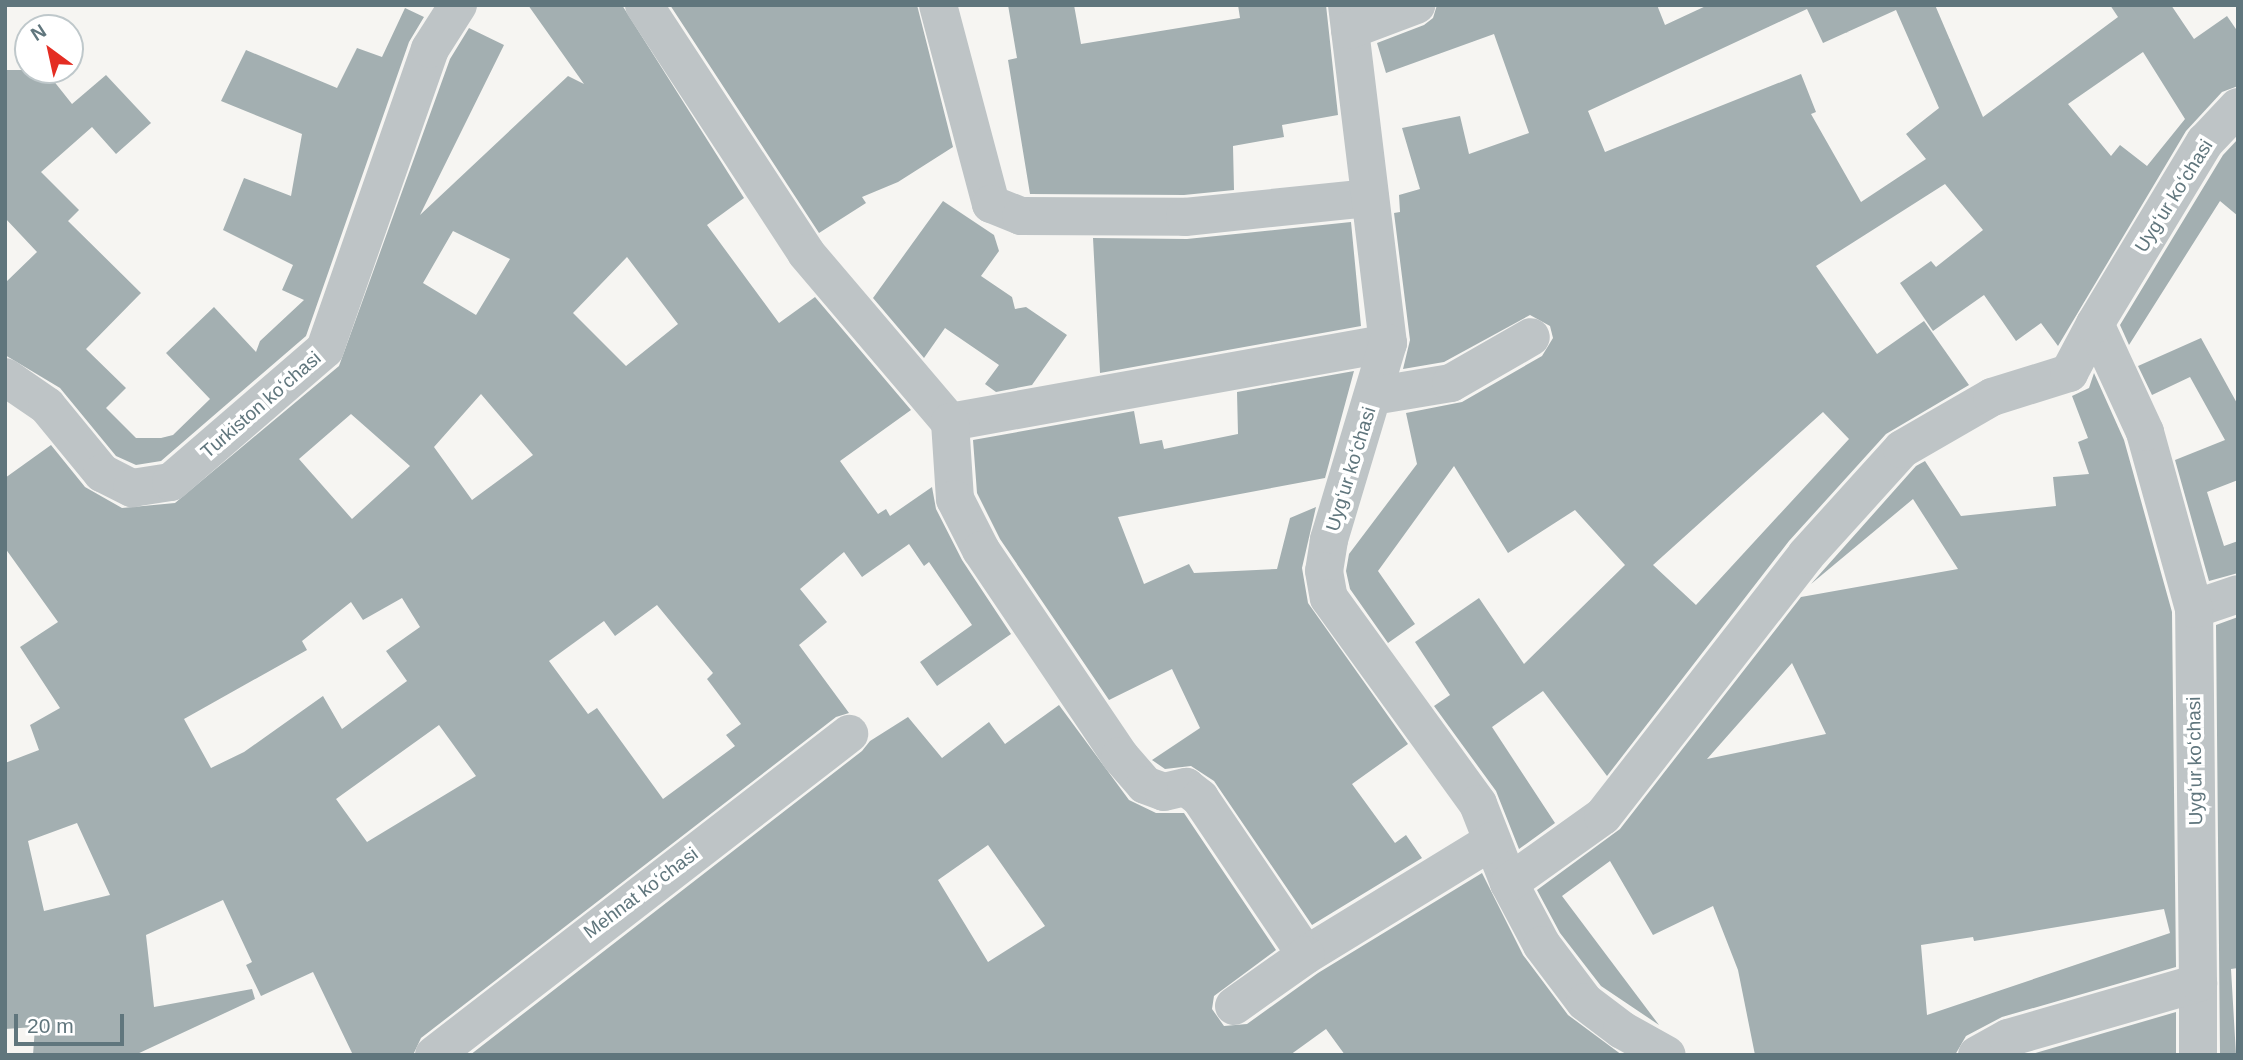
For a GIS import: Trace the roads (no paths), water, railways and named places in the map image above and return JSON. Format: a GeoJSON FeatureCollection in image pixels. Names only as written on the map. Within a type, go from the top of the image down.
{"type":"FeatureCollection","features":[{"type":"Feature","properties":{"kind":"street","name":"Turkiston koʻchasi"},"geometry":{"type":"LineString","coordinates":[[5,377],[47,405],[102,472],[132,488],[171,482],[325,349],[430,49],[458,5]]}},
{"type":"Feature","properties":{"kind":"street"},"geometry":{"type":"LineString","coordinates":[[644,5],[806,253],[950,422],[954,499],[989,561],[1120,756],[1145,785],[1164,792],[1186,787],[1200,798],[1306,955]]}},
{"type":"Feature","properties":{"kind":"street"},"geometry":{"type":"LineString","coordinates":[[938,5],[991,204],[1021,216],[1185,218],[1370,198]]}},
{"type":"Feature","properties":{"kind":"street"},"geometry":{"type":"LineString","coordinates":[[1348,17],[1416,5]]}},
{"type":"Feature","properties":{"kind":"street","name":"Uygʻur koʻchasi"},"geometry":{"type":"LineString","coordinates":[[1348,17],[1388,343],[1329,540],[1324,571],[1329,598],[1478,804],[1508,883],[1542,945],[1585,1002],[1622,1030],[1667,1055]]}},
{"type":"Feature","properties":{"kind":"street","name":"Uygʻur koʻchasi"},"geometry":{"type":"LineString","coordinates":[[1508,883],[1603,816],[1806,555],[1902,449],[1992,397],[2068,373],[2205,142],[2238,107]]}},
{"type":"Feature","properties":{"kind":"street","name":"Uygʻur koʻchasi"},"geometry":{"type":"LineString","coordinates":[[2095,324],[2146,432],[2194,610],[2198,1055]]}},
{"type":"Feature","properties":{"kind":"street"},"geometry":{"type":"LineString","coordinates":[[1373,396],[1451,383],[1531,338]]}},
{"type":"Feature","properties":{"kind":"street"},"geometry":{"type":"LineString","coordinates":[[950,422],[1388,343]]}},
{"type":"Feature","properties":{"kind":"street"},"geometry":{"type":"LineString","coordinates":[[2194,610],[2238,594]]}},
{"type":"Feature","properties":{"kind":"street","name":"Mehnat koʻchasi"},"geometry":{"type":"LineString","coordinates":[[434,1055],[849,734]]}},
{"type":"Feature","properties":{"kind":"street"},"geometry":{"type":"LineString","coordinates":[[1234,1006],[1306,955],[1492,841]]}},
{"type":"Feature","properties":{"kind":"street"},"geometry":{"type":"LineString","coordinates":[[1977,1055],[2008,1038],[2198,983]]}}]}
